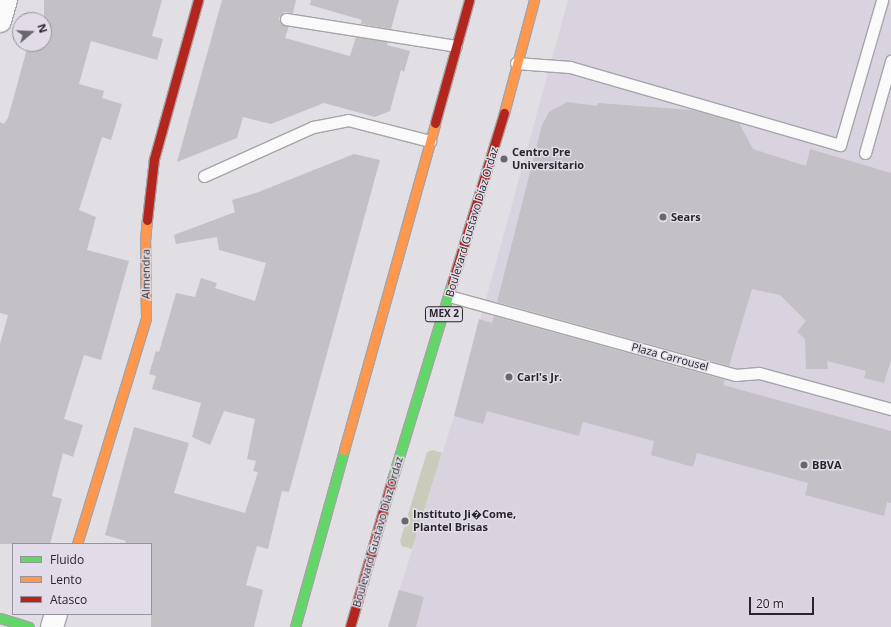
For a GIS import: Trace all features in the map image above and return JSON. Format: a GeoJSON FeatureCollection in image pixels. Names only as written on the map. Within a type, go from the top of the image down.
{"type":"FeatureCollection","features":[{"type":"Feature","properties":{"kind":"main road","name":"Almendra"},"geometry":{"type":"LineString","coordinates":[[77,543],[146,318],[145,241],[154,159],[198,0]]}},
{"type":"Feature","properties":{"kind":"main road"},"geometry":{"type":"LineString","coordinates":[[295,627],[469,0]]}},
{"type":"Feature","properties":{"kind":"main road","name":"Boulevard Gustavo Díaz Ordaz"},"geometry":{"type":"LineString","coordinates":[[350,627],[412,413],[449,296],[534,0]]}},
{"type":"Feature","properties":{"kind":"main road"},"geometry":{"type":"LineString","coordinates":[[0,618],[29,627]]}},
{"type":"Feature","properties":{"kind":"street"},"geometry":{"type":"LineString","coordinates":[[0,21],[6,0]]}},
{"type":"Feature","properties":{"kind":"street"},"geometry":{"type":"LineString","coordinates":[[52,627],[56,615]]}},
{"type":"Feature","properties":{"kind":"lane"},"geometry":{"type":"LineString","coordinates":[[516,63],[570,67],[840,145],[882,0]]}},
{"type":"Feature","properties":{"kind":"lane"},"geometry":{"type":"LineString","coordinates":[[286,18],[456,46]]}},
{"type":"Feature","properties":{"kind":"lane"},"geometry":{"type":"LineString","coordinates":[[865,153],[891,61]]}},
{"type":"Feature","properties":{"kind":"lane"},"geometry":{"type":"LineString","coordinates":[[204,176],[313,127],[348,120],[430,141]]}},
{"type":"Feature","properties":{"kind":"lane","name":"Plaza Carrousel"},"geometry":{"type":"LineString","coordinates":[[449,296],[735,375],[759,373],[891,409]]}},
{"type":"Feature","properties":{"kind":"shaded area"},"geometry":{"type":"Polygon","coordinates":[[[568,0],[891,0],[891,627],[388,627],[454,416],[568,0]]]}},
{"type":"Feature","properties":{"kind":"green space"},"geometry":{"type":"Polygon","coordinates":[[[433,450],[442,453],[412,549],[402,546],[400,541],[427,452],[433,450]]]}},
{"type":"Feature","properties":{"kind":"building"},"geometry":{"type":"Polygon","coordinates":[[[44,0],[162,0],[152,36],[163,39],[157,60],[91,41],[79,84],[104,91],[102,98],[122,104],[111,140],[102,137],[79,210],[96,217],[87,250],[129,261],[101,360],[84,355],[64,419],[83,425],[73,457],[63,453],[52,496],[62,499],[50,543],[0,544],[0,344],[8,315],[0,313],[0,122],[4,124],[8,118],[26,52],[52,52],[52,12],[44,12],[44,0]]]}},
{"type":"Feature","properties":{"kind":"building"},"geometry":{"type":"Polygon","coordinates":[[[222,0],[296,0],[293,13],[284,12],[279,18],[281,24],[289,26],[285,38],[350,56],[356,37],[388,42],[387,45],[410,51],[404,72],[401,70],[390,111],[375,117],[324,103],[271,124],[243,117],[237,138],[177,162],[222,0]]]}},
{"type":"Feature","properties":{"kind":"building"},"geometry":{"type":"Polygon","coordinates":[[[311,0],[399,0],[391,29],[361,24],[362,20],[310,5],[311,0]]]}},
{"type":"Feature","properties":{"kind":"building"},"geometry":{"type":"Polygon","coordinates":[[[567,102],[597,106],[598,103],[692,110],[739,123],[753,149],[806,166],[810,149],[891,173],[891,360],[884,383],[864,378],[866,371],[827,361],[828,369],[806,369],[805,339],[797,332],[806,321],[780,295],[752,289],[729,366],[497,302],[542,125],[549,112],[567,102]]]}},
{"type":"Feature","properties":{"kind":"building"},"geometry":{"type":"Polygon","coordinates":[[[354,154],[380,160],[289,492],[282,491],[268,549],[257,546],[246,585],[263,590],[254,627],[151,627],[152,543],[125,543],[126,541],[105,535],[134,427],[189,443],[174,493],[245,513],[258,472],[253,471],[256,461],[247,459],[255,419],[224,411],[210,445],[192,437],[201,403],[152,389],[156,376],[149,374],[156,351],[159,352],[176,293],[195,297],[201,278],[217,283],[215,288],[255,301],[266,263],[219,250],[217,237],[176,244],[174,235],[235,212],[232,200],[256,193],[354,154]]]}},
{"type":"Feature","properties":{"kind":"building"},"geometry":{"type":"Polygon","coordinates":[[[494,316],[725,380],[723,385],[891,431],[891,503],[887,502],[884,516],[805,495],[808,483],[697,453],[693,467],[651,455],[654,441],[583,422],[579,436],[487,411],[483,424],[454,416],[479,319],[492,323],[494,316]]]}},
{"type":"Feature","properties":{"kind":"building"},"geometry":{"type":"Polygon","coordinates":[[[399,590],[424,597],[416,627],[388,627],[399,590]]]}},
{"type":"Feature","properties":{"kind":"traffic: fast"},"geometry":{"type":"LineString","coordinates":[[392,480],[452,283]]}},
{"type":"Feature","properties":{"kind":"traffic: fast"},"geometry":{"type":"LineString","coordinates":[[295,627],[344,450]]}},
{"type":"Feature","properties":{"kind":"traffic: fast"},"geometry":{"type":"LineString","coordinates":[[0,618],[29,627]]}},
{"type":"Feature","properties":{"kind":"traffic: slow"},"geometry":{"type":"LineString","coordinates":[[504,113],[534,0]]}},
{"type":"Feature","properties":{"kind":"traffic: slow"},"geometry":{"type":"LineString","coordinates":[[344,450],[435,123]]}},
{"type":"Feature","properties":{"kind":"traffic: slow"},"geometry":{"type":"LineString","coordinates":[[77,543],[146,318],[145,241],[147,220]]}},
{"type":"Feature","properties":{"kind":"traffic: jam"},"geometry":{"type":"LineString","coordinates":[[147,220],[154,159],[198,0]]}},
{"type":"Feature","properties":{"kind":"traffic: jam"},"geometry":{"type":"LineString","coordinates":[[435,123],[469,0]]}},
{"type":"Feature","properties":{"kind":"traffic: jam"},"geometry":{"type":"LineString","coordinates":[[452,283],[504,113]]}},
{"type":"Feature","properties":{"kind":"traffic: jam"},"geometry":{"type":"LineString","coordinates":[[350,627],[392,480]]}},
{"type":"Feature","properties":{"kind":"place","name":"Centro Pre Universitario"},"geometry":{"type":"Point","coordinates":[504,159]}},
{"type":"Feature","properties":{"kind":"place","name":"Sears"},"geometry":{"type":"Point","coordinates":[663,217]}},
{"type":"Feature","properties":{"kind":"place","name":"Carl's Jr."},"geometry":{"type":"Point","coordinates":[509,377]}},
{"type":"Feature","properties":{"kind":"place","name":"BBVA"},"geometry":{"type":"Point","coordinates":[804,465]}},
{"type":"Feature","properties":{"kind":"place","name":"Instituto Ji�Come, Plantel Brisas"},"geometry":{"type":"Point","coordinates":[405,521]}}]}
